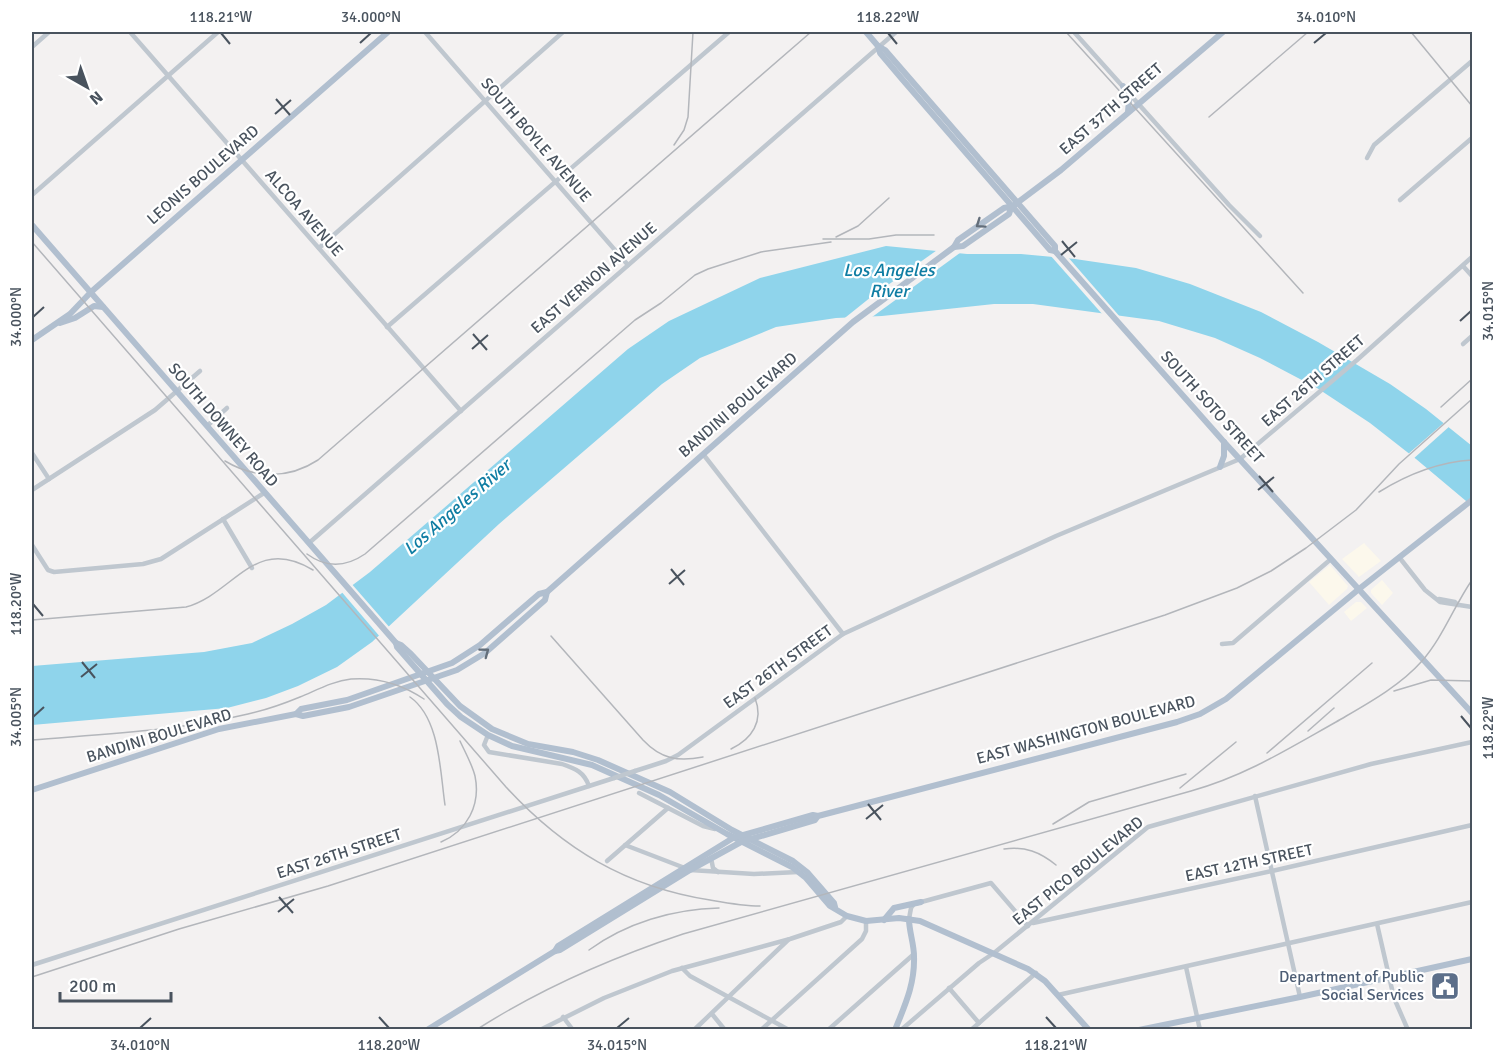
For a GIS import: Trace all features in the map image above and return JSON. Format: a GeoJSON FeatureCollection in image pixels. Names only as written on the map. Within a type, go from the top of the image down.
{"type":"FeatureCollection","features":[{"type":"Feature","properties":{"kind":"main road","name":"LEONIS BOULEVARD"},"geometry":{"type":"LineString","coordinates":[[57,324],[388,32]]}},
{"type":"Feature","properties":{"kind":"main road","name":"SOUTH SOTO STREET"},"geometry":{"type":"LineString","coordinates":[[866,32],[878,46],[885,50],[1014,205],[1055,246],[1055,251],[1224,442],[1473,713]]}},
{"type":"Feature","properties":{"kind":"main road","name":"EAST 37TH STREET"},"geometry":{"type":"LineString","coordinates":[[1014,205],[1061,170],[1223,32]]}},
{"type":"Feature","properties":{"kind":"main road"},"geometry":{"type":"LineString","coordinates":[[1123,86],[1129,100],[1128,112]]}},
{"type":"Feature","properties":{"kind":"main road","name":"BANDINI BOULEVARD"},"geometry":{"type":"LineString","coordinates":[[296,714],[301,709],[347,700],[411,678],[468,654],[539,594],[547,592],[853,322],[954,247],[958,240],[1004,208],[1014,205]]}},
{"type":"Feature","properties":{"kind":"main road","name":"SOUTH DOWNEY ROAD"},"geometry":{"type":"LineString","coordinates":[[32,225],[411,663],[425,673]]}},
{"type":"Feature","properties":{"kind":"main road"},"geometry":{"type":"LineString","coordinates":[[32,340],[57,324],[75,318],[94,306],[104,308]]}},
{"type":"Feature","properties":{"kind":"main road"},"geometry":{"type":"LineString","coordinates":[[1220,467],[1224,456],[1224,442]]}},
{"type":"Feature","properties":{"kind":"main road","name":"EAST WASHINGTON BOULEVARD"},"geometry":{"type":"LineString","coordinates":[[749,839],[815,820],[818,816],[1196,716],[1226,699],[1359,589],[1473,500]]}},
{"type":"Feature","properties":{"kind":"main road","name":"BANDINI BOULEVARD"},"geometry":{"type":"LineString","coordinates":[[32,790],[219,729],[296,714],[303,716],[349,707],[457,670],[485,653],[545,600],[547,592]]}},
{"type":"Feature","properties":{"kind":"main road","name":"SOUTH DOWNEY ROAD"},"geometry":{"type":"LineString","coordinates":[[396,643],[411,654],[461,717],[488,735],[512,746],[570,759],[608,771],[659,795],[733,838]]}},
{"type":"Feature","properties":{"kind":"main road"},"geometry":{"type":"LineString","coordinates":[[411,663],[413,669],[411,678]]}},
{"type":"Feature","properties":{"kind":"main road","name":"SOUTH DOWNEY ROAD"},"geometry":{"type":"LineString","coordinates":[[430,680],[460,706],[497,732],[528,744],[586,756],[615,767],[670,792],[740,838],[749,839],[793,861],[801,870]]}},
{"type":"Feature","properties":{"kind":"main road","name":"EAST WASHINGTON BOULEVARD"},"geometry":{"type":"LineString","coordinates":[[688,868],[711,858],[740,838],[813,814],[818,816]]}},
{"type":"Feature","properties":{"kind":"main road"},"geometry":{"type":"LineString","coordinates":[[716,847],[720,839],[717,829]]}},
{"type":"Feature","properties":{"kind":"main road"},"geometry":{"type":"LineString","coordinates":[[770,849],[767,840],[777,831]]}},
{"type":"Feature","properties":{"kind":"main road","name":"EAST WASHINGTON BOULEVARD"},"geometry":{"type":"LineString","coordinates":[[427,1029],[560,950],[688,868],[716,847],[733,838],[740,838]]}},
{"type":"Feature","properties":{"kind":"main road"},"geometry":{"type":"LineString","coordinates":[[740,838],[777,860],[801,870],[830,906],[847,916],[866,921],[909,919],[927,923],[1036,974],[1089,1029]]}},
{"type":"Feature","properties":{"kind":"main road"},"geometry":{"type":"LineString","coordinates":[[884,920],[894,908],[921,902]]}},
{"type":"Feature","properties":{"kind":"main road"},"geometry":{"type":"LineString","coordinates":[[895,1029],[911,991],[914,954],[909,919]]}},
{"type":"Feature","properties":{"kind":"main road"},"geometry":{"type":"LineString","coordinates":[[1139,1029],[1473,959]]}},
{"type":"Feature","properties":{"kind":"street"},"geometry":{"type":"LineString","coordinates":[[32,47],[49,32]]}},
{"type":"Feature","properties":{"kind":"street","name":"ALCOA AVENUE"},"geometry":{"type":"LineString","coordinates":[[130,32],[460,411]]}},
{"type":"Feature","properties":{"kind":"street"},"geometry":{"type":"LineString","coordinates":[[32,195],[218,32]]}},
{"type":"Feature","properties":{"kind":"street","name":"SOUTH BOYLE AVENUE"},"geometry":{"type":"LineString","coordinates":[[425,32],[628,265]]}},
{"type":"Feature","properties":{"kind":"street"},"geometry":{"type":"LineString","coordinates":[[319,248],[563,32]]}},
{"type":"Feature","properties":{"kind":"street"},"geometry":{"type":"LineString","coordinates":[[387,327],[729,32]]}},
{"type":"Feature","properties":{"kind":"street","name":"EAST VERNON AVENUE"},"geometry":{"type":"LineString","coordinates":[[309,543],[896,32]]}},
{"type":"Feature","properties":{"kind":"street"},"geometry":{"type":"LineString","coordinates":[[1074,32],[1260,236]]}},
{"type":"Feature","properties":{"kind":"street"},"geometry":{"type":"LineString","coordinates":[[1367,158],[1373,146],[1473,61]]}},
{"type":"Feature","properties":{"kind":"street"},"geometry":{"type":"LineString","coordinates":[[1400,200],[1473,138]]}},
{"type":"Feature","properties":{"kind":"street","name":"EAST 26TH STREET"},"geometry":{"type":"LineString","coordinates":[[32,965],[666,761],[678,755],[843,634],[1056,536],[1240,459],[1318,394],[1473,257]]}},
{"type":"Feature","properties":{"kind":"street"},"geometry":{"type":"LineString","coordinates":[[1463,266],[1473,276]]}},
{"type":"Feature","properties":{"kind":"street"},"geometry":{"type":"LineString","coordinates":[[1463,344],[1473,336]]}},
{"type":"Feature","properties":{"kind":"street"},"geometry":{"type":"LineString","coordinates":[[32,490],[155,410],[200,371]]}},
{"type":"Feature","properties":{"kind":"street"},"geometry":{"type":"LineString","coordinates":[[207,426],[227,408]]}},
{"type":"Feature","properties":{"kind":"street"},"geometry":{"type":"LineString","coordinates":[[32,453],[48,479]]}},
{"type":"Feature","properties":{"kind":"street"},"geometry":{"type":"LineString","coordinates":[[703,454],[843,634]]}},
{"type":"Feature","properties":{"kind":"street"},"geometry":{"type":"LineString","coordinates":[[32,545],[48,570],[54,572],[143,564],[161,559],[264,493]]}},
{"type":"Feature","properties":{"kind":"street"},"geometry":{"type":"LineString","coordinates":[[223,519],[252,568]]}},
{"type":"Feature","properties":{"kind":"street"},"geometry":{"type":"LineString","coordinates":[[1399,557],[1425,590],[1439,599],[1473,607]]}},
{"type":"Feature","properties":{"kind":"street"},"geometry":{"type":"LineString","coordinates":[[1222,644],[1233,643],[1331,559]]}},
{"type":"Feature","properties":{"kind":"street","name":"SOUTH DOWNEY ROAD"},"geometry":{"type":"LineString","coordinates":[[488,735],[484,745],[489,752],[562,764],[584,774]]}},
{"type":"Feature","properties":{"kind":"street","name":"EAST PICO BOULEVARD"},"geometry":{"type":"LineString","coordinates":[[901,1029],[1148,827],[1371,765],[1473,742]]}},
{"type":"Feature","properties":{"kind":"street"},"geometry":{"type":"LineString","coordinates":[[584,774],[589,786]]}},
{"type":"Feature","properties":{"kind":"street"},"geometry":{"type":"LineString","coordinates":[[578,790],[583,782],[584,774]]}},
{"type":"Feature","properties":{"kind":"street"},"geometry":{"type":"LineString","coordinates":[[639,793],[703,826],[717,829]]}},
{"type":"Feature","properties":{"kind":"street"},"geometry":{"type":"LineString","coordinates":[[1254,796],[1300,997]]}},
{"type":"Feature","properties":{"kind":"street"},"geometry":{"type":"LineString","coordinates":[[607,861],[668,808]]}},
{"type":"Feature","properties":{"kind":"street","name":"EAST 12TH STREET"},"geometry":{"type":"LineString","coordinates":[[1029,925],[1473,825]]}},
{"type":"Feature","properties":{"kind":"street"},"geometry":{"type":"LineString","coordinates":[[625,845],[688,868],[718,872],[774,874],[801,870]]}},
{"type":"Feature","properties":{"kind":"street"},"geometry":{"type":"LineString","coordinates":[[711,858],[713,868],[718,872]]}},
{"type":"Feature","properties":{"kind":"street"},"geometry":{"type":"LineString","coordinates":[[774,874],[777,860]]}},
{"type":"Feature","properties":{"kind":"street"},"geometry":{"type":"LineString","coordinates":[[909,919],[912,906],[921,902],[991,883],[1029,925]]}},
{"type":"Feature","properties":{"kind":"street"},"geometry":{"type":"LineString","coordinates":[[1058,995],[1473,902]]}},
{"type":"Feature","properties":{"kind":"street"},"geometry":{"type":"LineString","coordinates":[[540,1029],[635,984],[682,968],[790,939],[841,922],[847,916]]}},
{"type":"Feature","properties":{"kind":"street"},"geometry":{"type":"LineString","coordinates":[[761,1029],[862,939],[866,931],[866,921]]}},
{"type":"Feature","properties":{"kind":"street"},"geometry":{"type":"LineString","coordinates":[[1377,924],[1395,1003],[1408,1029]]}},
{"type":"Feature","properties":{"kind":"street"},"geometry":{"type":"LineString","coordinates":[[694,1029],[790,939]]}},
{"type":"Feature","properties":{"kind":"street"},"geometry":{"type":"LineString","coordinates":[[828,1029],[914,954]]}},
{"type":"Feature","properties":{"kind":"street"},"geometry":{"type":"LineString","coordinates":[[1186,967],[1200,1029]]}},
{"type":"Feature","properties":{"kind":"street"},"geometry":{"type":"LineString","coordinates":[[682,968],[690,976],[789,1029]]}},
{"type":"Feature","properties":{"kind":"street"},"geometry":{"type":"LineString","coordinates":[[971,1029],[1036,974]]}},
{"type":"Feature","properties":{"kind":"street"},"geometry":{"type":"LineString","coordinates":[[949,988],[979,1023]]}},
{"type":"Feature","properties":{"kind":"street"},"geometry":{"type":"LineString","coordinates":[[712,1014],[725,1029]]}},
{"type":"Feature","properties":{"kind":"street"},"geometry":{"type":"LineString","coordinates":[[563,1017],[573,1029]]}},
{"type":"Feature","properties":{"kind":"shaded area"},"geometry":{"type":"Polygon","coordinates":[[[1364,543],[1381,561],[1359,577],[1342,559],[1364,543]]]}},
{"type":"Feature","properties":{"kind":"shaded area"},"geometry":{"type":"Polygon","coordinates":[[[1330,565],[1348,586],[1329,605],[1309,582],[1330,565]]]}},
{"type":"Feature","properties":{"kind":"shaded area"},"geometry":{"type":"Polygon","coordinates":[[[1382,580],[1393,593],[1382,605],[1371,590],[1382,580]]]}},
{"type":"Feature","properties":{"kind":"shaded area"},"geometry":{"type":"Polygon","coordinates":[[[1356,602],[1361,602],[1367,608],[1351,621],[1344,612],[1356,602]]]}},
{"type":"Feature","properties":{"kind":"water","name":"Los Angeles River"},"geometry":{"type":"Polygon","coordinates":[[[886,246],[967,254],[1021,254],[1136,268],[1190,284],[1261,312],[1390,384],[1472,446],[1472,506],[1370,423],[1317,388],[1260,358],[1215,338],[1159,321],[1033,304],[994,304],[882,316],[836,318],[776,327],[700,358],[662,384],[499,524],[372,642],[337,667],[298,686],[266,698],[227,708],[32,725],[32,666],[204,652],[252,643],[292,624],[326,605],[370,572],[628,349],[669,321],[760,278],[886,246]]]}},
{"type":"Feature","properties":{"kind":"pier"},"geometry":{"type":"Polygon","coordinates":[[[940,248],[964,250],[868,320],[841,321],[871,297],[940,248]]]}},
{"type":"Feature","properties":{"kind":"pier"},"geometry":{"type":"Polygon","coordinates":[[[1050,255],[1067,256],[1121,318],[1103,315],[1050,255]]]}},
{"type":"Feature","properties":{"kind":"pier"},"geometry":{"type":"Polygon","coordinates":[[[1446,421],[1451,425],[1412,460],[1407,455],[1446,421]]]}},
{"type":"Feature","properties":{"kind":"pier"},"geometry":{"type":"Polygon","coordinates":[[[350,582],[391,629],[381,638],[340,590],[350,582]]]}},
{"type":"Feature","properties":{"kind":"railway"},"geometry":{"type":"LineString","coordinates":[[674,145],[684,130],[688,117],[693,32]]}},
{"type":"Feature","properties":{"kind":"railway"},"geometry":{"type":"LineString","coordinates":[[225,461],[248,471],[272,474],[295,471],[318,460],[811,32]]}},
{"type":"Feature","properties":{"kind":"railway"},"geometry":{"type":"LineString","coordinates":[[1066,32],[1303,293]]}},
{"type":"Feature","properties":{"kind":"railway"},"geometry":{"type":"LineString","coordinates":[[1209,117],[1308,32]]}},
{"type":"Feature","properties":{"kind":"railway"},"geometry":{"type":"LineString","coordinates":[[1411,32],[1472,106]]}},
{"type":"Feature","properties":{"kind":"railway"},"geometry":{"type":"LineString","coordinates":[[836,237],[858,226],[889,198]]}},
{"type":"Feature","properties":{"kind":"railway"},"geometry":{"type":"LineString","coordinates":[[823,239],[934,235]]}},
{"type":"Feature","properties":{"kind":"railway"},"geometry":{"type":"LineString","coordinates":[[32,242],[506,787],[528,809],[573,847],[624,875],[679,894],[760,906]]}},
{"type":"Feature","properties":{"kind":"railway"},"geometry":{"type":"LineString","coordinates":[[307,554],[329,564],[351,561],[365,554],[635,320],[661,303],[695,275],[761,252],[831,242]]}},
{"type":"Feature","properties":{"kind":"railway"},"geometry":{"type":"LineString","coordinates":[[1441,407],[1472,379]]}},
{"type":"Feature","properties":{"kind":"railway"},"geometry":{"type":"LineString","coordinates":[[32,977],[179,929],[328,886],[1165,615],[1237,588],[1271,571],[1356,510],[1399,464],[1472,399]]}},
{"type":"Feature","properties":{"kind":"railway"},"geometry":{"type":"LineString","coordinates":[[1379,492],[1424,470],[1448,463],[1472,460]]}},
{"type":"Feature","properties":{"kind":"railway"},"geometry":{"type":"LineString","coordinates":[[32,620],[186,607],[218,591],[245,570],[260,562],[275,559],[293,561],[313,570]]}},
{"type":"Feature","properties":{"kind":"railway"},"geometry":{"type":"LineString","coordinates":[[476,1030],[525,1001],[576,976],[629,953],[683,934],[1191,791],[1248,770],[1358,709],[1403,679],[1429,652],[1472,580]]}},
{"type":"Feature","properties":{"kind":"railway"},"geometry":{"type":"LineString","coordinates":[[551,636],[643,740],[656,751],[678,759],[703,757]]}},
{"type":"Feature","properties":{"kind":"railway"},"geometry":{"type":"LineString","coordinates":[[1267,753],[1372,663]]}},
{"type":"Feature","properties":{"kind":"railway"},"geometry":{"type":"LineString","coordinates":[[32,740],[140,731],[221,720],[268,709],[331,684],[351,679],[370,679],[389,683],[424,699]]}},
{"type":"Feature","properties":{"kind":"railway"},"geometry":{"type":"LineString","coordinates":[[1394,691],[1431,680],[1472,681]]}},
{"type":"Feature","properties":{"kind":"railway"},"geometry":{"type":"LineString","coordinates":[[410,697],[420,706],[433,731],[440,761],[445,805]]}},
{"type":"Feature","properties":{"kind":"railway"},"geometry":{"type":"LineString","coordinates":[[731,749],[750,735],[757,722],[755,698]]}},
{"type":"Feature","properties":{"kind":"railway"},"geometry":{"type":"LineString","coordinates":[[1308,731],[1334,708]]}},
{"type":"Feature","properties":{"kind":"railway"},"geometry":{"type":"LineString","coordinates":[[441,842],[465,824],[474,807],[476,797],[475,776],[460,741]]}},
{"type":"Feature","properties":{"kind":"railway"},"geometry":{"type":"LineString","coordinates":[[1180,788],[1236,742]]}},
{"type":"Feature","properties":{"kind":"railway"},"geometry":{"type":"LineString","coordinates":[[1053,824],[1089,802],[1186,774]]}},
{"type":"Feature","properties":{"kind":"railway"},"geometry":{"type":"LineString","coordinates":[[1004,849],[1019,848],[1032,851],[1056,865]]}},
{"type":"Feature","properties":{"kind":"railway"},"geometry":{"type":"LineString","coordinates":[[589,950],[618,932],[651,919],[684,911],[719,908]]}},
{"type":"Feature","properties":{"kind":"place","name":"Department of Public Social Services"},"geometry":{"type":"Point","coordinates":[1445,986]}}]}
